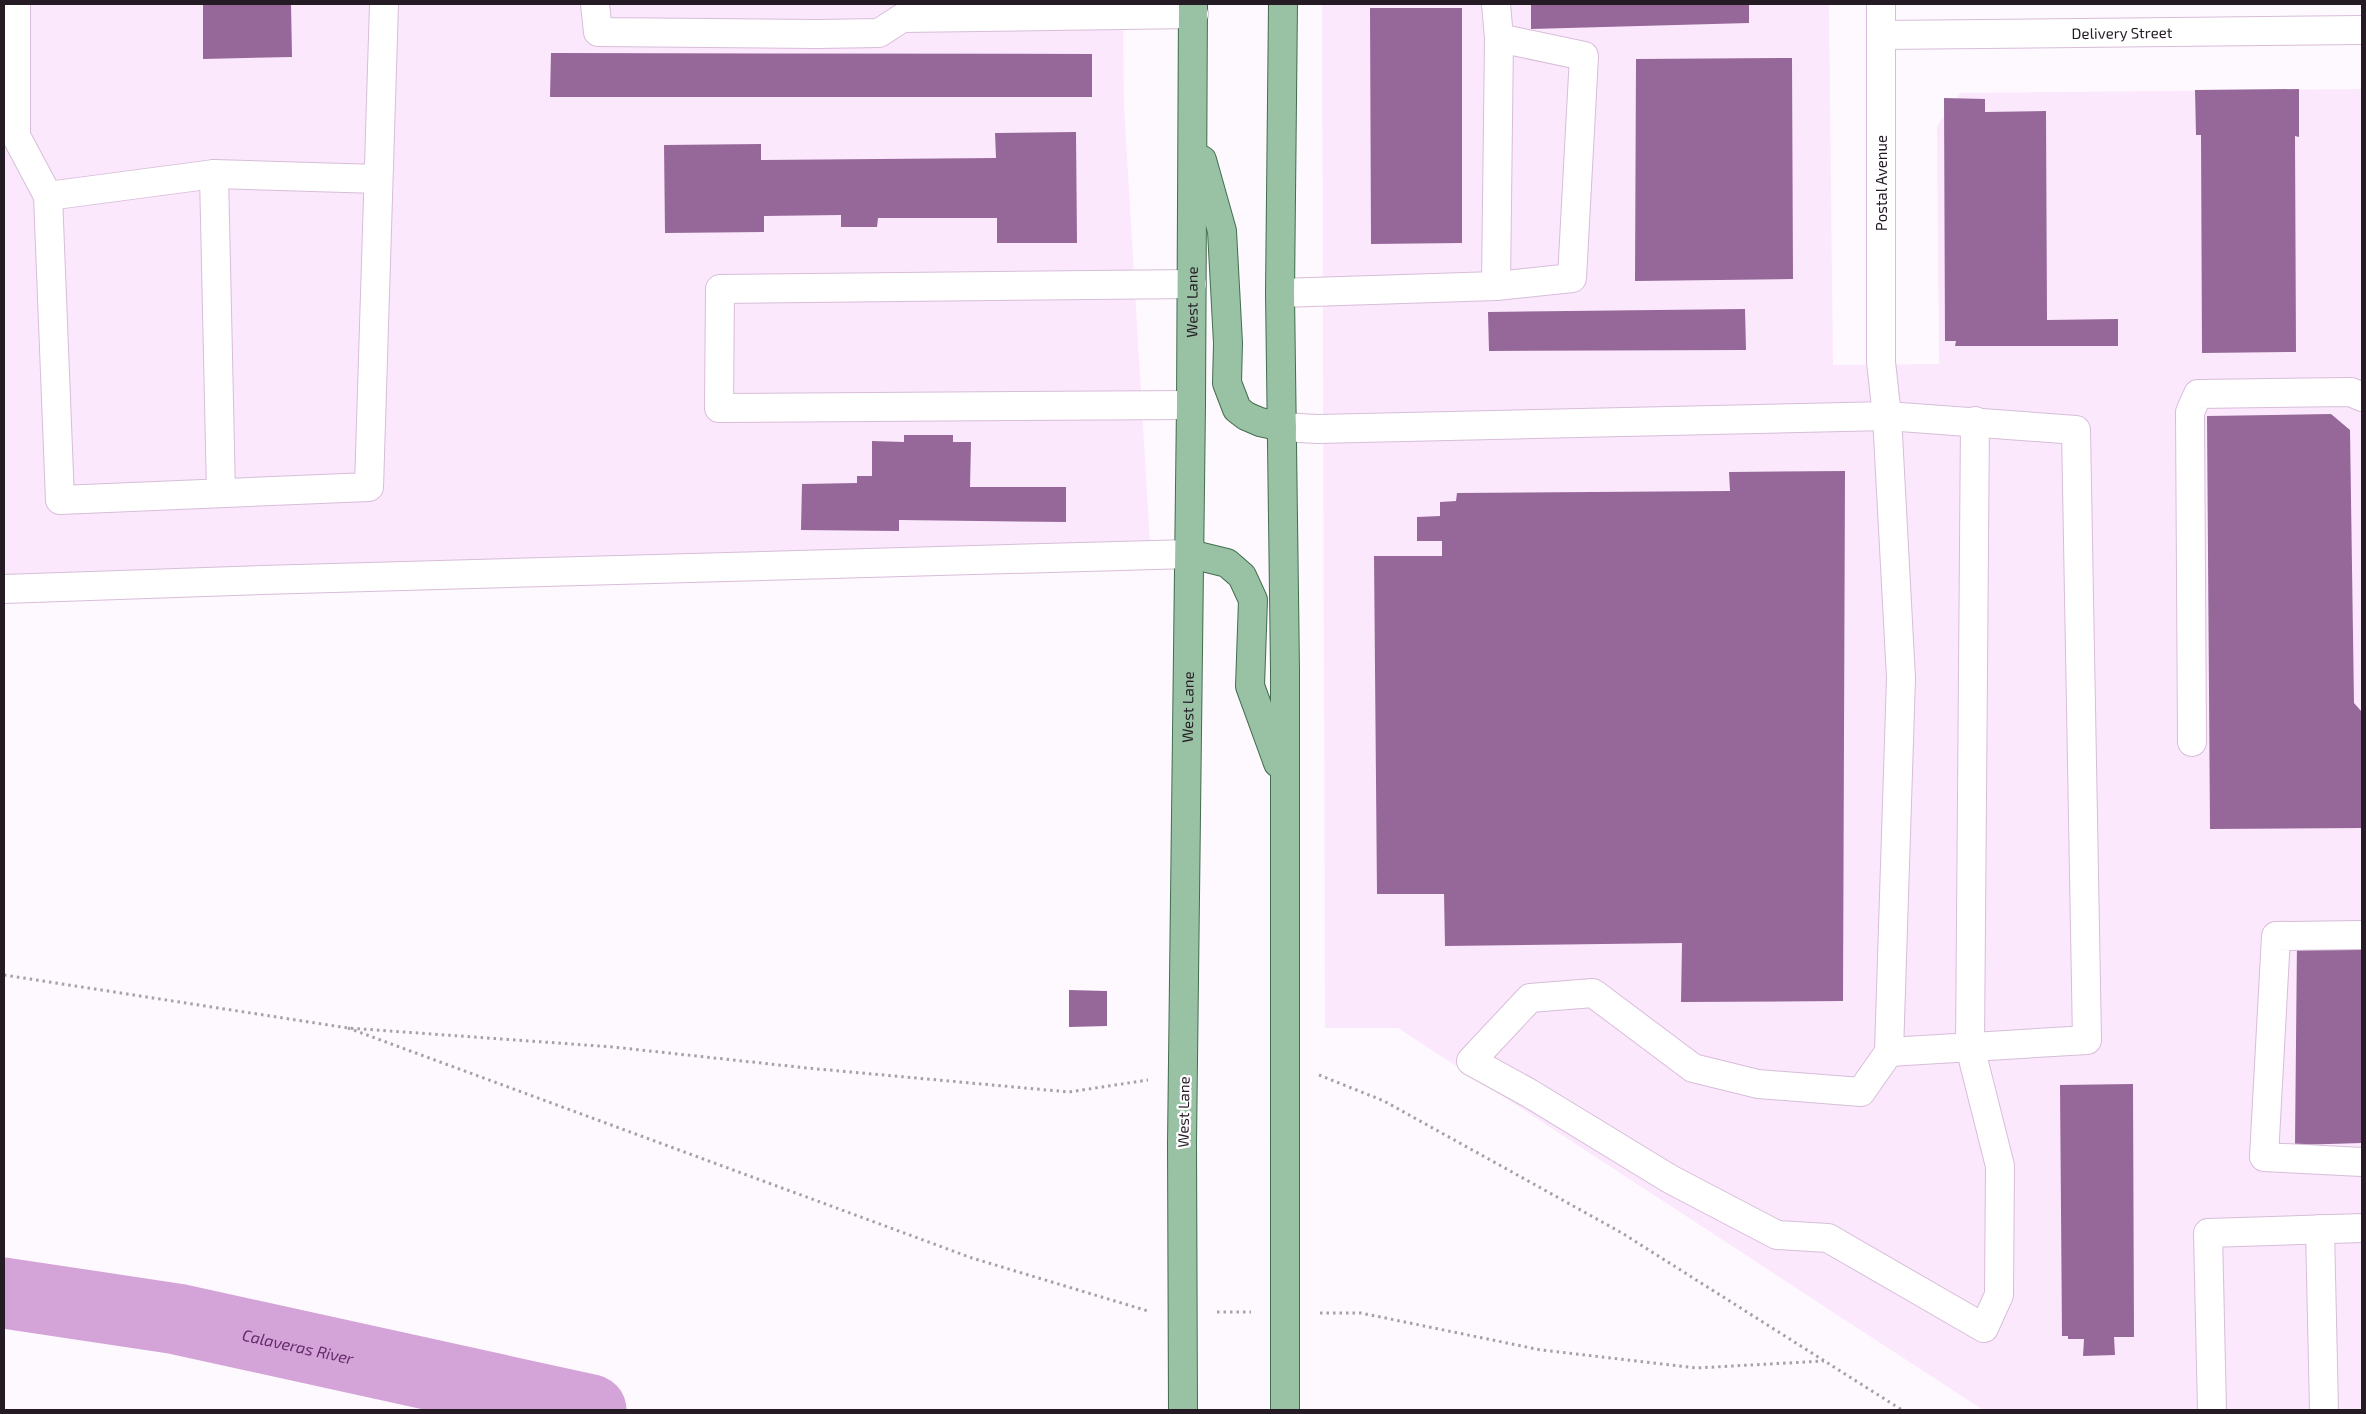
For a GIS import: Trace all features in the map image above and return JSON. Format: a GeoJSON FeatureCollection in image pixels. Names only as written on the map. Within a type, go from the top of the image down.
{"type":"FeatureCollection","features":[{"type":"Feature","properties":{"kind":"main road"},"geometry":{"type":"LineString","coordinates":[[1284,4],[1280,292],[1285,780],[1285,1410]]}},
{"type":"Feature","properties":{"kind":"main road","name":"West Lane"},"geometry":{"type":"LineString","coordinates":[[1182,1410],[1182,1143],[1192,406],[1194,9]]}},
{"type":"Feature","properties":{"kind":"main road"},"geometry":{"type":"LineString","coordinates":[[1193,130],[1222,232],[1228,343],[1227,383],[1237,409],[1246,416],[1260,422],[1282,427]]}},
{"type":"Feature","properties":{"kind":"main road"},"geometry":{"type":"LineString","coordinates":[[1190,554],[1227,563],[1242,576],[1253,600],[1250,686],[1285,780]]}},
{"type":"Feature","properties":{"kind":"street"},"geometry":{"type":"LineString","coordinates":[[16,4],[16,136],[48,196],[60,500],[369,487],[384,4]]}},
{"type":"Feature","properties":{"kind":"street"},"geometry":{"type":"LineString","coordinates":[[595,4],[598,32],[818,34],[879,33],[902,11],[1194,9]]}},
{"type":"Feature","properties":{"kind":"street"},"geometry":{"type":"LineString","coordinates":[[1496,4],[1498,38],[1496,286]]}},
{"type":"Feature","properties":{"kind":"street","name":"Postal Avenue"},"geometry":{"type":"LineString","coordinates":[[1881,4],[1881,362],[1887,416],[1901,678],[1889,1052]]}},
{"type":"Feature","properties":{"kind":"street","name":"Delivery Street"},"geometry":{"type":"LineString","coordinates":[[1881,35],[2362,30]]}},
{"type":"Feature","properties":{"kind":"street"},"geometry":{"type":"LineString","coordinates":[[1280,292],[1496,286],[1572,278],[1584,56],[1498,38]]}},
{"type":"Feature","properties":{"kind":"street"},"geometry":{"type":"LineString","coordinates":[[48,196],[214,174],[378,179]]}},
{"type":"Feature","properties":{"kind":"street"},"geometry":{"type":"LineString","coordinates":[[214,174],[221,493]]}},
{"type":"Feature","properties":{"kind":"street"},"geometry":{"type":"LineString","coordinates":[[1192,284],[720,290],[719,408],[1192,406]]}},
{"type":"Feature","properties":{"kind":"street"},"geometry":{"type":"LineString","coordinates":[[2192,742],[2190,412],[2198,394],[2351,392],[2362,397]]}},
{"type":"Feature","properties":{"kind":"street"},"geometry":{"type":"LineString","coordinates":[[1282,427],[1317,428],[1887,416],[1975,421],[2076,430],[2087,1040],[1970,1047],[1889,1052],[1861,1092],[1758,1084],[1693,1068],[1593,993],[1530,998],[1472,1060],[1670,1179],[1777,1235],[1828,1238],[1984,1328],[1999,1295],[2000,1166],[1970,1047],[1975,421]]}},
{"type":"Feature","properties":{"kind":"street"},"geometry":{"type":"LineString","coordinates":[[4,589],[282,579],[1190,554]]}},
{"type":"Feature","properties":{"kind":"street"},"geometry":{"type":"LineString","coordinates":[[2362,934],[2276,936],[2264,1157],[2362,1162]]}},
{"type":"Feature","properties":{"kind":"street"},"geometry":{"type":"LineString","coordinates":[[2212,1410],[2208,1233],[2362,1228]]}},
{"type":"Feature","properties":{"kind":"street"},"geometry":{"type":"LineString","coordinates":[[2320,1229],[2324,1410]]}},
{"type":"Feature","properties":{"kind":"path"},"geometry":{"type":"LineString","coordinates":[[4,975],[348,1028],[613,1047],[807,1068],[1070,1092],[1184,1074]]}},
{"type":"Feature","properties":{"kind":"path"},"geometry":{"type":"LineString","coordinates":[[348,1028],[972,1258],[1145,1312],[1154,1312]]}},
{"type":"Feature","properties":{"kind":"path"},"geometry":{"type":"LineString","coordinates":[[1286,1063],[1393,1105],[1622,1233],[1902,1410]]}},
{"type":"Feature","properties":{"kind":"path"},"geometry":{"type":"LineString","coordinates":[[1213,1312],[1253,1312]]}},
{"type":"Feature","properties":{"kind":"path"},"geometry":{"type":"LineString","coordinates":[[1312,1313],[1361,1313],[1541,1350],[1696,1368],[1824,1361]]}},
{"type":"Feature","properties":{"kind":"shaded area"},"geometry":{"type":"Polygon","coordinates":[[[4,4],[1123,4],[1124,105],[1150,544],[4,589],[4,4]]]}},
{"type":"Feature","properties":{"kind":"shaded area"},"geometry":{"type":"Polygon","coordinates":[[[1322,4],[1829,4],[1833,365],[1939,364],[1937,126],[1960,93],[2362,89],[2362,1410],[1983,1410],[1398,1028],[1325,1028],[1322,4]]]}},
{"type":"Feature","properties":{"kind":"building"},"geometry":{"type":"Polygon","coordinates":[[[203,4],[291,4],[292,57],[203,59],[203,4]]]}},
{"type":"Feature","properties":{"kind":"building"},"geometry":{"type":"Polygon","coordinates":[[[1531,4],[1749,4],[1749,23],[1531,29],[1531,4]]]}},
{"type":"Feature","properties":{"kind":"building"},"geometry":{"type":"Polygon","coordinates":[[[1370,8],[1462,8],[1462,243],[1371,244],[1370,8]]]}},
{"type":"Feature","properties":{"kind":"building"},"geometry":{"type":"Polygon","coordinates":[[[551,53],[1092,54],[1092,97],[550,97],[551,53]]]}},
{"type":"Feature","properties":{"kind":"building"},"geometry":{"type":"Polygon","coordinates":[[[1792,58],[1793,279],[1635,281],[1636,59],[1792,58]]]}},
{"type":"Feature","properties":{"kind":"building"},"geometry":{"type":"Polygon","coordinates":[[[2299,89],[2299,137],[2295,136],[2296,352],[2202,353],[2201,135],[2196,135],[2195,90],[2299,89]]]}},
{"type":"Feature","properties":{"kind":"building"},"geometry":{"type":"Polygon","coordinates":[[[1944,98],[1985,99],[1985,112],[2046,111],[2047,320],[2118,319],[2118,346],[1955,346],[1956,341],[1945,341],[1944,98]]]}},
{"type":"Feature","properties":{"kind":"building"},"geometry":{"type":"Polygon","coordinates":[[[1076,132],[1077,243],[997,243],[997,218],[878,218],[877,227],[841,227],[841,215],[764,216],[764,232],[665,233],[664,145],[761,144],[761,160],[996,158],[995,133],[1076,132]]]}},
{"type":"Feature","properties":{"kind":"building"},"geometry":{"type":"Polygon","coordinates":[[[1745,309],[1746,350],[1489,351],[1488,312],[1745,309]]]}},
{"type":"Feature","properties":{"kind":"building"},"geometry":{"type":"Polygon","coordinates":[[[2331,414],[2350,430],[2354,703],[2362,712],[2362,828],[2210,829],[2207,416],[2331,414]]]}},
{"type":"Feature","properties":{"kind":"building"},"geometry":{"type":"Polygon","coordinates":[[[904,435],[953,435],[953,442],[971,442],[970,487],[1066,487],[1066,522],[899,520],[899,531],[801,530],[802,484],[857,483],[857,476],[872,476],[872,441],[904,442],[904,435]]]}},
{"type":"Feature","properties":{"kind":"building"},"geometry":{"type":"Polygon","coordinates":[[[1845,471],[1843,1001],[1681,1002],[1682,943],[1445,946],[1444,894],[1377,894],[1374,556],[1442,556],[1442,541],[1417,541],[1417,517],[1440,516],[1440,502],[1456,501],[1457,493],[1730,491],[1729,472],[1845,471]]]}},
{"type":"Feature","properties":{"kind":"building"},"geometry":{"type":"Polygon","coordinates":[[[2362,939],[2362,1143],[2295,1145],[2297,940],[2362,939]]]}},
{"type":"Feature","properties":{"kind":"building"},"geometry":{"type":"Polygon","coordinates":[[[1069,990],[1107,991],[1107,1026],[1069,1027],[1069,990]]]}},
{"type":"Feature","properties":{"kind":"building"},"geometry":{"type":"Polygon","coordinates":[[[2133,1084],[2134,1337],[2114,1337],[2115,1355],[2083,1356],[2084,1339],[2068,1339],[2068,1336],[2062,1336],[2060,1085],[2133,1084]]]}},
{"type":"Feature","properties":{"kind":"waterway","name":"Calaveras River"},"geometry":{"type":"LineString","coordinates":[[4,1293],[177,1319],[591,1410]]}}]}
